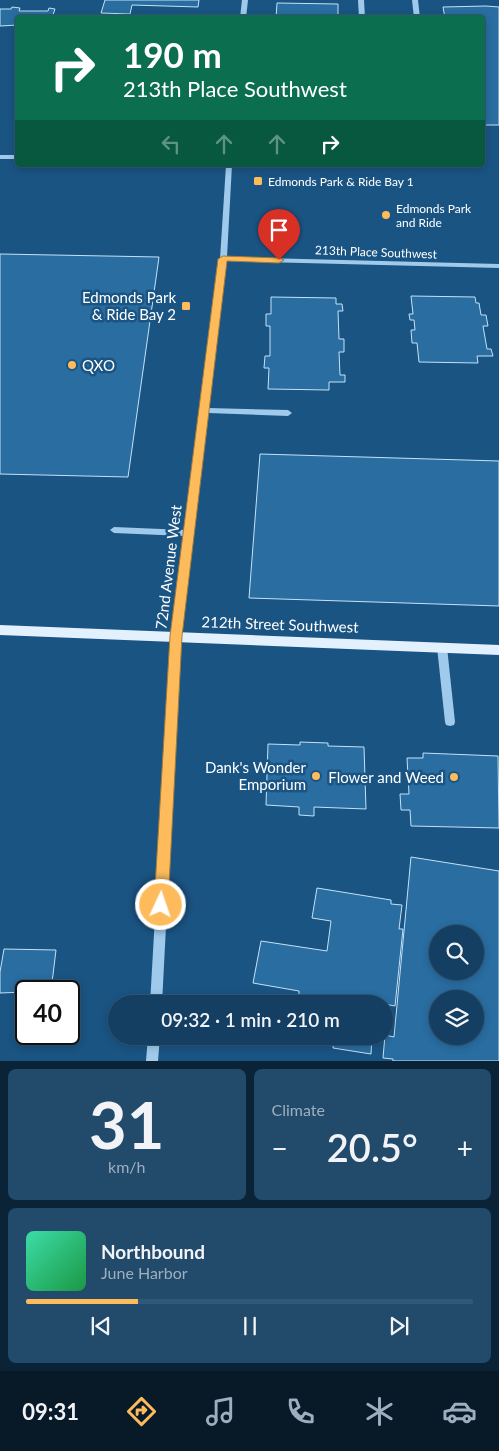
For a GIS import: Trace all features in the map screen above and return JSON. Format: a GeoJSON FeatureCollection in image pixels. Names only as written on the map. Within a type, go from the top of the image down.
{"type":"FeatureCollection","features":[{"type":"Feature","properties":{"kind":"main road","name":"212th Street Southwest"},"geometry":{"type":"LineString","coordinates":[[0,630],[499,650]]}},
{"type":"Feature","properties":{"kind":"street"},"geometry":{"type":"LineString","coordinates":[[243,15],[245,0]]}},
{"type":"Feature","properties":{"kind":"street"},"geometry":{"type":"LineString","coordinates":[[360,0],[362,15]]}},
{"type":"Feature","properties":{"kind":"street"},"geometry":{"type":"LineString","coordinates":[[416,0],[418,15]]}},
{"type":"Feature","properties":{"kind":"street"},"geometry":{"type":"LineString","coordinates":[[0,157],[15,157]]}},
{"type":"Feature","properties":{"kind":"street","name":"72nd Avenue West"},"geometry":{"type":"LineString","coordinates":[[156,995],[176,636],[223,259],[229,167]]}},
{"type":"Feature","properties":{"kind":"street","name":"213th Place Southwest"},"geometry":{"type":"LineString","coordinates":[[223,259],[499,266]]}},
{"type":"Feature","properties":{"kind":"street"},"geometry":{"type":"LineString","coordinates":[[204,410],[288,413]]}},
{"type":"Feature","properties":{"kind":"street"},"geometry":{"type":"LineString","coordinates":[[114,530],[189,533]]}},
{"type":"Feature","properties":{"kind":"street"},"geometry":{"type":"LineString","coordinates":[[442,647],[450,722]]}},
{"type":"Feature","properties":{"kind":"street"},"geometry":{"type":"LineString","coordinates":[[152,1061],[153,1045]]}},
{"type":"Feature","properties":{"kind":"building"},"geometry":{"type":"Polygon","coordinates":[[[105,0],[199,0],[198,7],[132,5],[130,14],[101,13],[105,0]]]}},
{"type":"Feature","properties":{"kind":"building"},"geometry":{"type":"Polygon","coordinates":[[[277,3],[338,4],[338,15],[276,15],[277,3]]]}},
{"type":"Feature","properties":{"kind":"building"},"geometry":{"type":"Polygon","coordinates":[[[12,7],[20,8],[19,11],[48,11],[49,8],[55,9],[53,15],[15,15],[15,25],[0,26],[0,9],[11,9],[12,7]]]}},
{"type":"Feature","properties":{"kind":"building"},"geometry":{"type":"Polygon","coordinates":[[[443,7],[499,7],[499,125],[485,125],[485,15],[444,15],[443,7]]]}},
{"type":"Feature","properties":{"kind":"building","name":"QXO"},"geometry":{"type":"Polygon","coordinates":[[[0,254],[159,257],[128,477],[0,474],[0,254]]]}},
{"type":"Feature","properties":{"kind":"building"},"geometry":{"type":"Polygon","coordinates":[[[411,296],[475,297],[476,303],[479,303],[481,315],[486,315],[488,326],[483,326],[487,349],[491,349],[493,356],[477,356],[478,363],[419,362],[417,343],[412,343],[411,330],[415,330],[414,320],[410,320],[409,314],[413,314],[411,296]]]}},
{"type":"Feature","properties":{"kind":"building"},"geometry":{"type":"Polygon","coordinates":[[[271,297],[336,298],[336,304],[342,304],[343,311],[338,311],[339,339],[344,339],[344,352],[339,352],[340,375],[345,375],[345,382],[329,382],[329,390],[268,389],[269,368],[264,368],[265,356],[270,356],[270,326],[266,326],[266,314],[271,314],[271,297]]]}},
{"type":"Feature","properties":{"kind":"building"},"geometry":{"type":"Polygon","coordinates":[[[260,454],[499,461],[499,606],[249,598],[260,454]]]}},
{"type":"Feature","properties":{"kind":"building","name":"Dank's Wonder Emporium"},"geometry":{"type":"Polygon","coordinates":[[[300,742],[328,743],[328,746],[364,747],[366,809],[314,807],[314,816],[299,815],[299,807],[266,805],[268,744],[300,745],[300,742]]]}},
{"type":"Feature","properties":{"kind":"building","name":"Flower and Weed"},"geometry":{"type":"Polygon","coordinates":[[[423,753],[498,756],[499,828],[411,826],[410,810],[401,810],[400,794],[409,794],[407,758],[423,758],[423,753]]]}},
{"type":"Feature","properties":{"kind":"building"},"geometry":{"type":"Polygon","coordinates":[[[411,857],[499,871],[499,1061],[393,1061],[393,1059],[383,1058],[384,1045],[393,1045],[411,857]]]}},
{"type":"Feature","properties":{"kind":"building"},"geometry":{"type":"Polygon","coordinates":[[[317,888],[391,900],[391,904],[402,905],[399,929],[403,929],[395,1006],[393,1006],[393,995],[299,995],[299,991],[253,983],[261,941],[327,951],[331,921],[312,918],[317,888]]]}},
{"type":"Feature","properties":{"kind":"building"},"geometry":{"type":"Polygon","coordinates":[[[4,949],[56,950],[52,980],[15,980],[15,992],[0,993],[0,972],[4,949]]]}},
{"type":"Feature","properties":{"kind":"building"},"geometry":{"type":"Polygon","coordinates":[[[333,1045],[372,1045],[371,1054],[333,1048],[333,1045]]]}},
{"type":"Feature","properties":{"kind":"place","name":"Edmonds Park & Ride Bay 1"},"geometry":{"type":"Point","coordinates":[258,181]}},
{"type":"Feature","properties":{"kind":"place","name":"Edmonds Park and Ride"},"geometry":{"type":"Point","coordinates":[386,215]}},
{"type":"Feature","properties":{"kind":"place","name":"Edmonds Park & Ride Bay 2"},"geometry":{"type":"Point","coordinates":[186,306]}},
{"type":"Feature","properties":{"kind":"place","name":"QXO"},"geometry":{"type":"Point","coordinates":[72,365]}},
{"type":"Feature","properties":{"kind":"place","name":"Dank's Wonder Emporium"},"geometry":{"type":"Point","coordinates":[316,776]}},
{"type":"Feature","properties":{"kind":"place","name":"Flower and Weed"},"geometry":{"type":"Point","coordinates":[454,777]}},
{"type":"Feature","properties":{"kind":"route"},"geometry":{"type":"LineString","coordinates":[[161,905],[176,636],[223,259],[279,260]]}}]}
